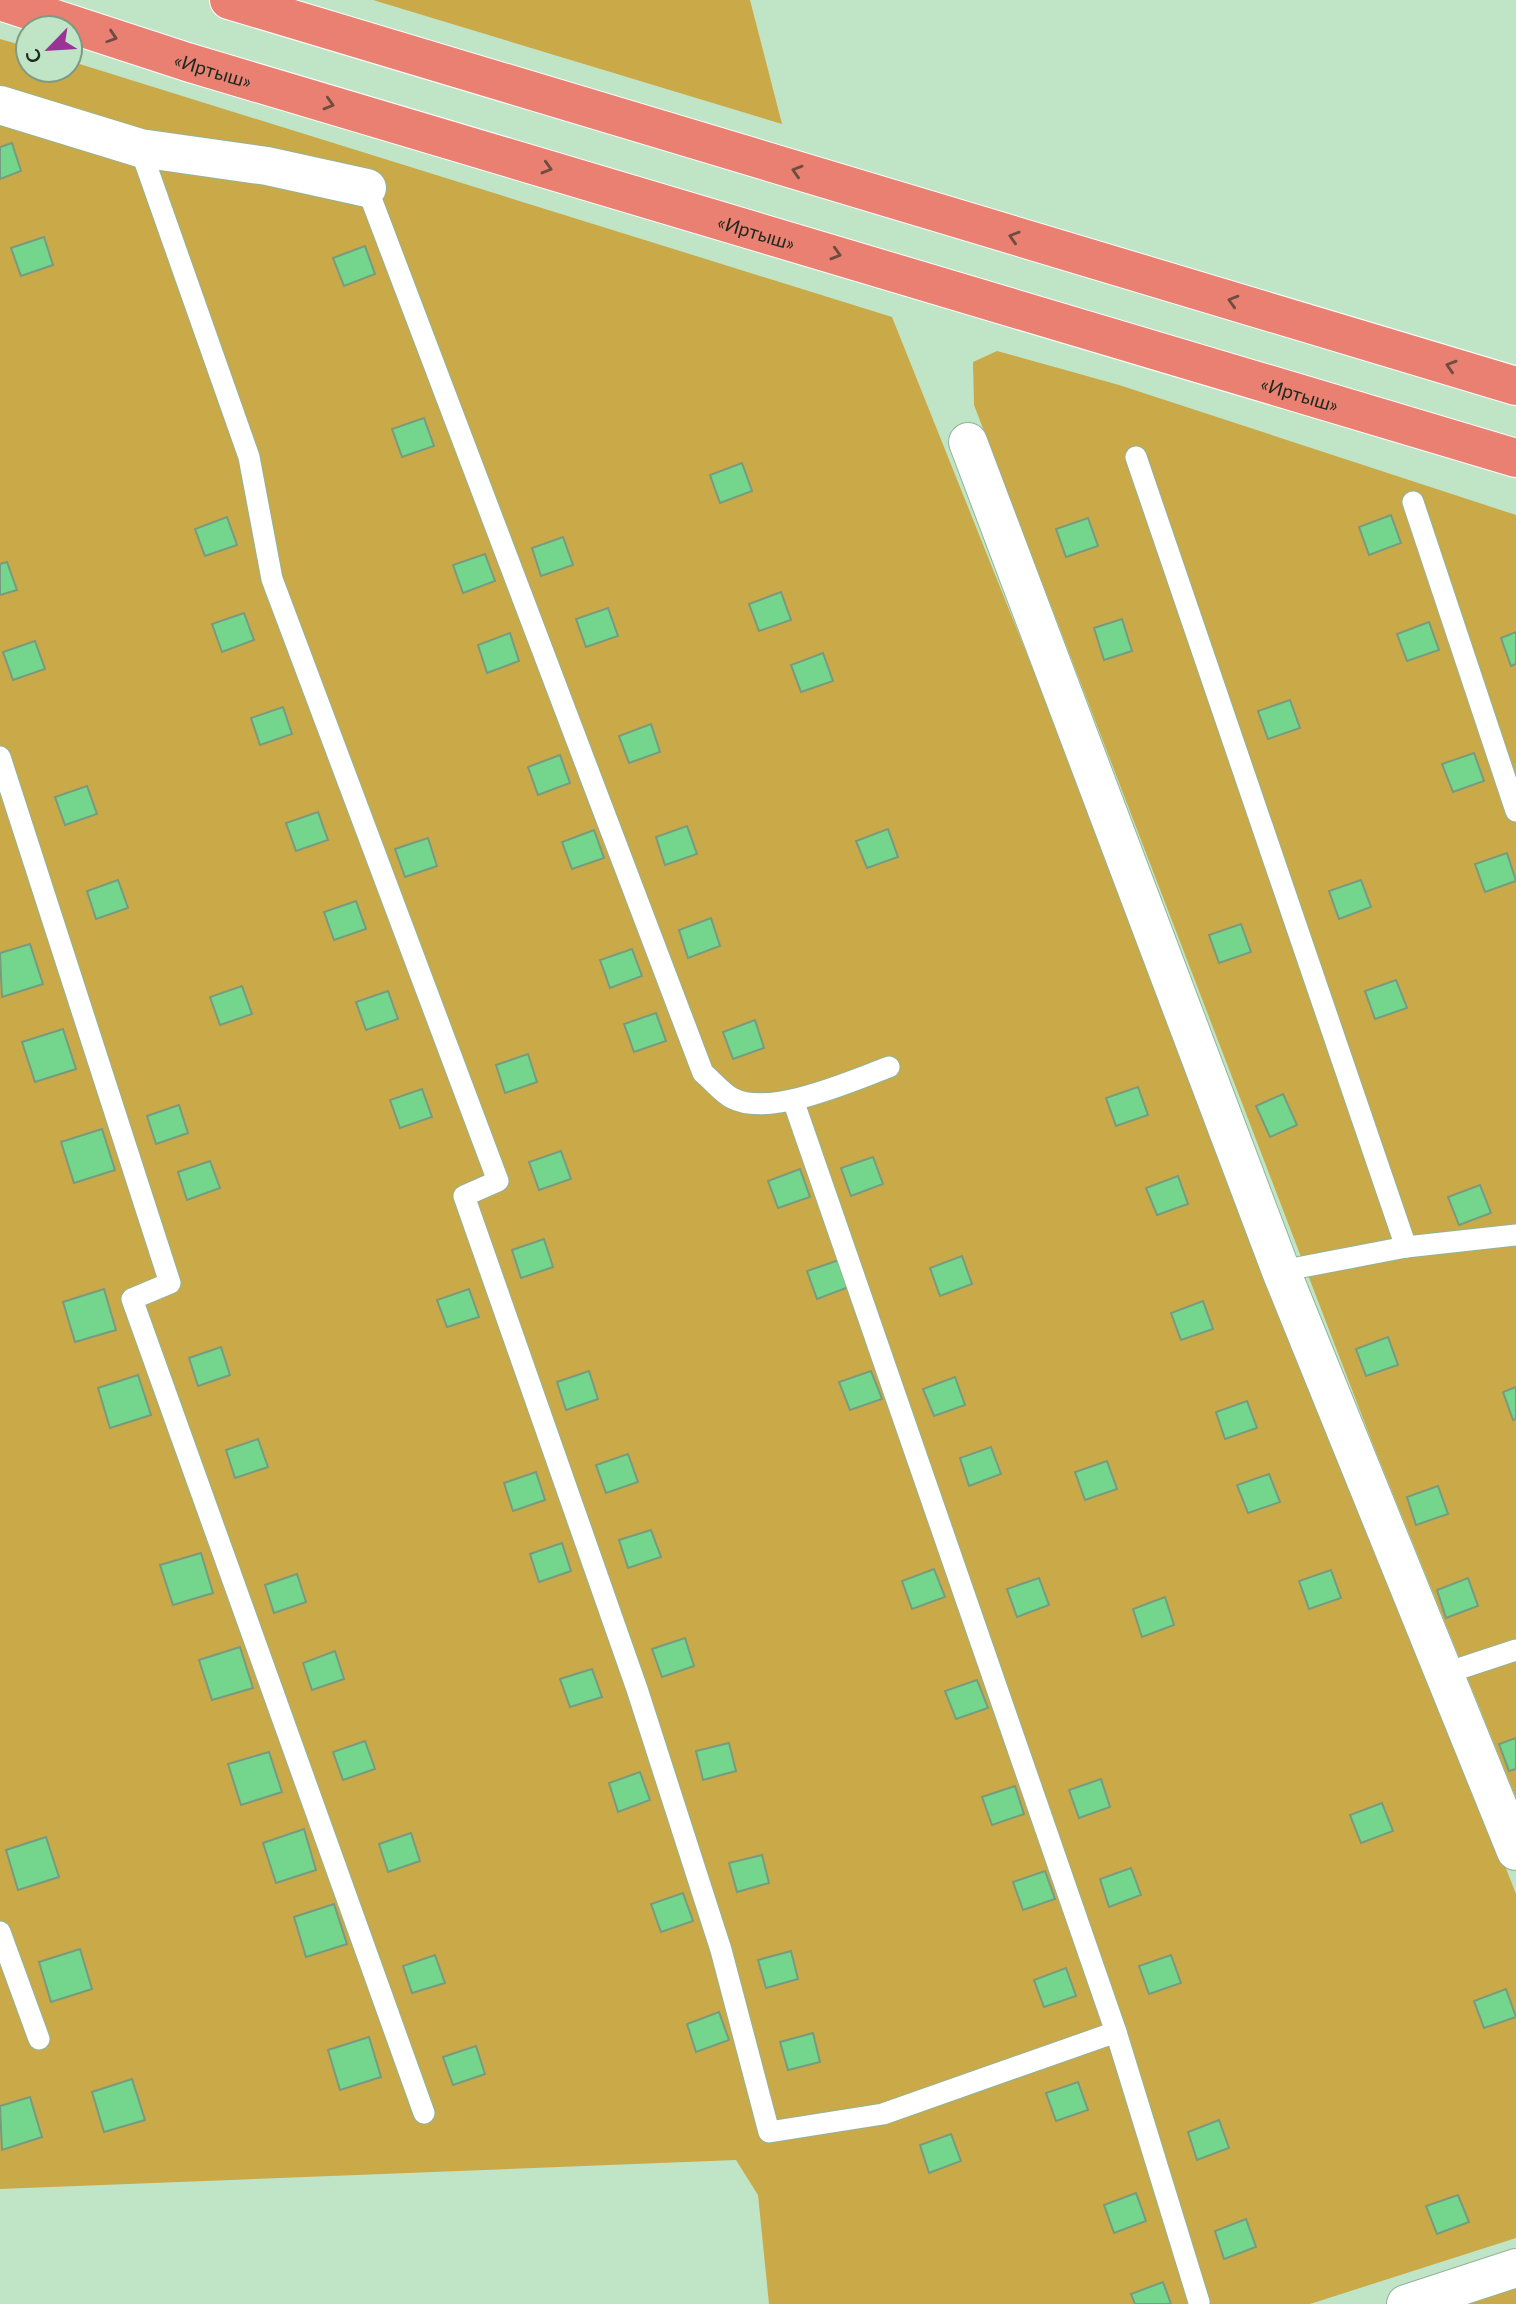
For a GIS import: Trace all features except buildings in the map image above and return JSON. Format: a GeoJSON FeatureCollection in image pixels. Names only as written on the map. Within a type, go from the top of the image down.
{"type":"FeatureCollection","features":[{"type":"Feature","properties":{"kind":"highway"},"geometry":{"type":"LineString","coordinates":[[229,0],[1516,386]]}},
{"type":"Feature","properties":{"kind":"highway","name":"«Иртыш»"},"geometry":{"type":"LineString","coordinates":[[0,1],[200,66],[1516,458]]}},
{"type":"Feature","properties":{"kind":"street"},"geometry":{"type":"LineString","coordinates":[[0,105],[140,148],[267,166],[367,188]]}},
{"type":"Feature","properties":{"kind":"street"},"geometry":{"type":"LineString","coordinates":[[968,442],[1281,1271],[1516,1851]]}},
{"type":"Feature","properties":{"kind":"street"},"geometry":{"type":"LineString","coordinates":[[1406,2304],[1516,2268]]}},
{"type":"Feature","properties":{"kind":"lane"},"geometry":{"type":"LineString","coordinates":[[140,148],[249,457],[272,579],[498,1181],[464,1196],[637,1689],[721,1950],[769,2132],[883,2114],[1116,2032]]}},
{"type":"Feature","properties":{"kind":"lane"},"geometry":{"type":"LineString","coordinates":[[367,188],[703,1073],[733,1099],[765,1104],[793,1100],[889,1067]]}},
{"type":"Feature","properties":{"kind":"lane"},"geometry":{"type":"LineString","coordinates":[[1136,457],[1406,1247]]}},
{"type":"Feature","properties":{"kind":"lane"},"geometry":{"type":"LineString","coordinates":[[1413,502],[1516,811]]}},
{"type":"Feature","properties":{"kind":"lane"},"geometry":{"type":"LineString","coordinates":[[0,757],[170,1283],[132,1299],[424,2113]]}},
{"type":"Feature","properties":{"kind":"lane"},"geometry":{"type":"LineString","coordinates":[[793,1100],[1116,2032],[1199,2302]]}},
{"type":"Feature","properties":{"kind":"lane"},"geometry":{"type":"LineString","coordinates":[[1281,1271],[1406,1247],[1516,1235]]}},
{"type":"Feature","properties":{"kind":"lane"},"geometry":{"type":"LineString","coordinates":[[1443,1674],[1516,1650]]}},
{"type":"Feature","properties":{"kind":"lane"},"geometry":{"type":"LineString","coordinates":[[0,1932],[39,2039]]}},
{"type":"Feature","properties":{"kind":"shaded area"},"geometry":{"type":"Polygon","coordinates":[[[373,0],[750,0],[782,124],[373,0]]]}},
{"type":"Feature","properties":{"kind":"shaded area"},"geometry":{"type":"Polygon","coordinates":[[[0,39],[14,43],[14,84],[84,84],[84,65],[892,317],[1154,972],[1516,1894],[1516,2238],[1310,2304],[769,2304],[758,2195],[736,2160],[0,2189],[0,39]]]}},
{"type":"Feature","properties":{"kind":"shaded area"},"geometry":{"type":"Polygon","coordinates":[[[997,351],[1119,385],[1516,515],[1516,1798],[1374,1447],[974,405],[973,362],[997,351]]]}},
{"type":"Feature","properties":{"kind":"shaded area"},"geometry":{"type":"Polygon","coordinates":[[[1516,2285],[1516,2304],[1453,2304],[1516,2285]]]}}]}
